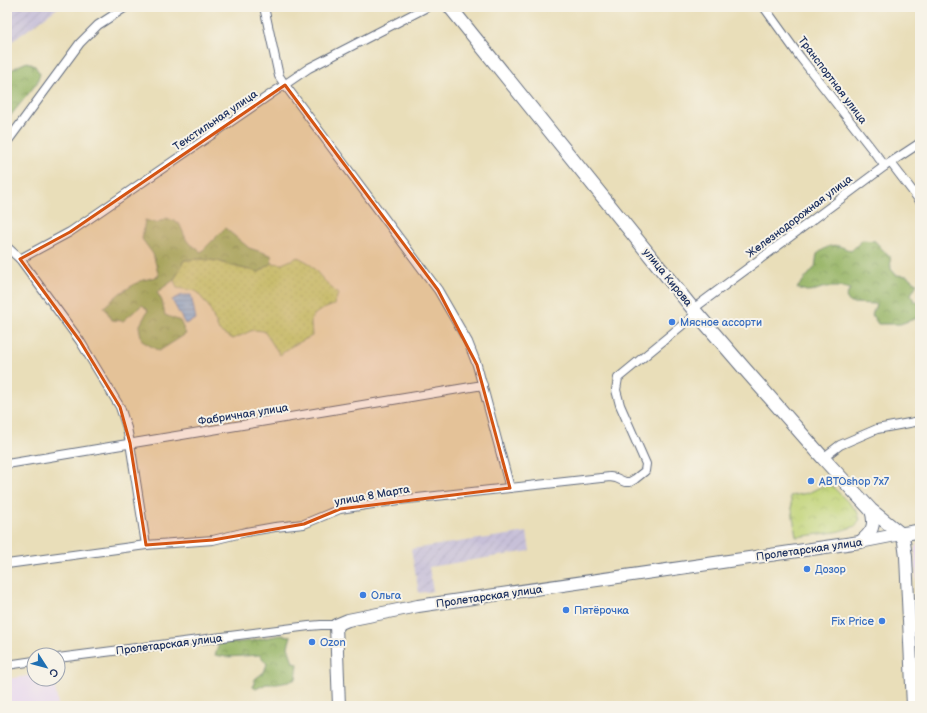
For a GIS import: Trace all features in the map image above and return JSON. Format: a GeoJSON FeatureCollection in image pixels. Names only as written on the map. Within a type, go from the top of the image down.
{"type":"FeatureCollection","features":[{"type":"Feature","properties":{"kind":"main road","name":"улица Кирова"},"geometry":{"type":"LineString","coordinates":[[450,7],[695,311],[780,410],[871,510],[901,534]]}},
{"type":"Feature","properties":{"kind":"main road","name":"Пролетарская улица"},"geometry":{"type":"LineString","coordinates":[[901,534],[920,531]]}},
{"type":"Feature","properties":{"kind":"street"},"geometry":{"type":"LineString","coordinates":[[7,142],[80,42],[98,25],[126,7]]}},
{"type":"Feature","properties":{"kind":"street"},"geometry":{"type":"LineString","coordinates":[[264,7],[280,76],[285,85],[438,290],[468,342],[483,385],[510,488]]}},
{"type":"Feature","properties":{"kind":"street","name":"Текстильная улица"},"geometry":{"type":"LineString","coordinates":[[20,259],[70,232],[309,68],[427,7]]}},
{"type":"Feature","properties":{"kind":"street","name":"Транспортная улица"},"geometry":{"type":"LineString","coordinates":[[764,7],[800,57],[888,165],[920,201]]}},
{"type":"Feature","properties":{"kind":"street","name":"Железнодорожная улица"},"geometry":{"type":"LineString","coordinates":[[645,471],[646,464],[620,405],[616,390],[618,378],[695,311],[888,165],[920,143]]}},
{"type":"Feature","properties":{"kind":"street"},"geometry":{"type":"LineString","coordinates":[[7,247],[20,259],[80,342],[120,407],[130,443],[146,545]]}},
{"type":"Feature","properties":{"kind":"street","name":"Фабричная улица"},"geometry":{"type":"LineString","coordinates":[[7,464],[483,385]]}},
{"type":"Feature","properties":{"kind":"street"},"geometry":{"type":"LineString","coordinates":[[823,458],[840,445],[877,429],[920,421]]}},
{"type":"Feature","properties":{"kind":"street","name":"улица 8 Марта"},"geometry":{"type":"LineString","coordinates":[[7,564],[146,545],[213,540],[246,532],[304,524],[340,509],[399,500],[610,477],[625,482],[630,482],[645,471]]}},
{"type":"Feature","properties":{"kind":"street"},"geometry":{"type":"LineString","coordinates":[[860,542],[871,530],[873,518],[871,510]]}},
{"type":"Feature","properties":{"kind":"street"},"geometry":{"type":"LineString","coordinates":[[901,534],[904,542],[906,557],[913,706]]}},
{"type":"Feature","properties":{"kind":"street","name":"Пролетарская улица"},"geometry":{"type":"LineString","coordinates":[[66,657],[309,626],[336,625],[348,620],[418,606],[860,542],[901,534]]}},
{"type":"Feature","properties":{"kind":"street"},"geometry":{"type":"LineString","coordinates":[[336,625],[339,706]]}},
{"type":"Feature","properties":{"kind":"street"},"geometry":{"type":"LineString","coordinates":[[7,665],[26,662]]}},
{"type":"Feature","properties":{"kind":"highlighted area"},"geometry":{"type":"Polygon","coordinates":[[[285,85],[438,290],[477,365],[510,488],[340,509],[304,524],[213,540],[146,545],[130,443],[120,407],[80,341],[20,259],[70,232],[285,85]]]}},
{"type":"Feature","properties":{"kind":"shaded area"},"geometry":{"type":"Polygon","coordinates":[[[7,7],[59,7],[7,45],[7,7]]]}},
{"type":"Feature","properties":{"kind":"shaded area"},"geometry":{"type":"Polygon","coordinates":[[[527,532],[530,551],[429,567],[433,591],[419,593],[411,549],[527,532]]]}},
{"type":"Feature","properties":{"kind":"shaded area"},"geometry":{"type":"Polygon","coordinates":[[[920,540],[920,610],[918,610],[915,548],[920,540]]]}},
{"type":"Feature","properties":{"kind":"shaded area"},"geometry":{"type":"Polygon","coordinates":[[[26,676],[26,687],[55,687],[58,706],[7,706],[7,679],[26,676]]]}},
{"type":"Feature","properties":{"kind":"green space"},"geometry":{"type":"Polygon","coordinates":[[[27,62],[35,66],[40,74],[37,83],[7,120],[7,73],[27,62]]]}},
{"type":"Feature","properties":{"kind":"green space"},"geometry":{"type":"Polygon","coordinates":[[[167,218],[179,223],[187,241],[201,252],[225,228],[249,248],[271,255],[272,263],[259,272],[232,266],[218,261],[201,259],[184,260],[174,280],[157,292],[162,301],[165,315],[180,321],[186,334],[159,351],[142,341],[139,327],[148,310],[142,305],[123,321],[112,320],[104,307],[120,293],[140,281],[159,276],[153,254],[142,239],[145,220],[156,223],[167,218]]]}},
{"type":"Feature","properties":{"kind":"green space"},"geometry":{"type":"Polygon","coordinates":[[[862,240],[875,241],[890,256],[891,269],[896,275],[907,276],[917,284],[911,294],[914,301],[920,303],[920,317],[900,324],[878,324],[872,315],[876,304],[850,303],[846,297],[850,289],[842,287],[825,287],[810,292],[797,288],[815,267],[817,254],[833,245],[851,251],[862,240]]]}},
{"type":"Feature","properties":{"kind":"green space"},"geometry":{"type":"Polygon","coordinates":[[[298,257],[309,263],[338,294],[334,305],[323,309],[313,316],[311,323],[312,336],[292,346],[280,355],[264,331],[253,330],[233,339],[219,331],[209,307],[196,291],[177,288],[174,280],[184,260],[201,259],[218,261],[232,266],[259,272],[272,263],[282,264],[298,257]]]}},
{"type":"Feature","properties":{"kind":"green space"},"geometry":{"type":"Polygon","coordinates":[[[829,483],[857,511],[860,519],[856,526],[836,532],[796,537],[790,496],[808,493],[829,483]]]}},
{"type":"Feature","properties":{"kind":"green space"},"geometry":{"type":"Polygon","coordinates":[[[280,635],[291,636],[288,647],[293,662],[298,664],[296,679],[288,682],[266,684],[256,689],[253,687],[255,679],[264,672],[267,664],[260,655],[226,657],[215,655],[219,644],[251,641],[280,635]]]}},
{"type":"Feature","properties":{"kind":"water"},"geometry":{"type":"Polygon","coordinates":[[[182,295],[191,295],[196,319],[185,324],[172,300],[182,295]]]}},
{"type":"Feature","properties":{"kind":"place","name":"Мясное ассорти"},"geometry":{"type":"Point","coordinates":[672,322]}},
{"type":"Feature","properties":{"kind":"place","name":"АВТОshop 7x7"},"geometry":{"type":"Point","coordinates":[811,481]}},
{"type":"Feature","properties":{"kind":"place","name":"Дозор"},"geometry":{"type":"Point","coordinates":[807,569]}},
{"type":"Feature","properties":{"kind":"place","name":"Ольга"},"geometry":{"type":"Point","coordinates":[363,595]}},
{"type":"Feature","properties":{"kind":"place","name":"Пятёрочка"},"geometry":{"type":"Point","coordinates":[566,610]}},
{"type":"Feature","properties":{"kind":"place","name":"Fix Price"},"geometry":{"type":"Point","coordinates":[882,621]}},
{"type":"Feature","properties":{"kind":"place","name":"Ozon"},"geometry":{"type":"Point","coordinates":[312,642]}}]}
